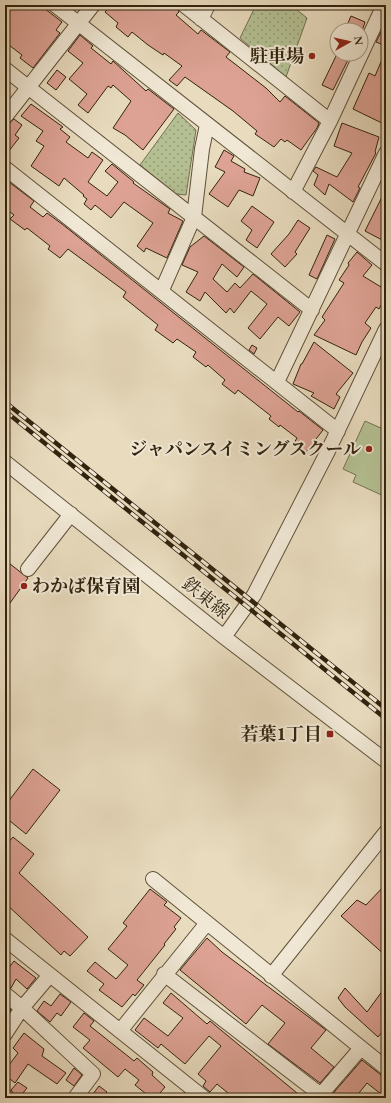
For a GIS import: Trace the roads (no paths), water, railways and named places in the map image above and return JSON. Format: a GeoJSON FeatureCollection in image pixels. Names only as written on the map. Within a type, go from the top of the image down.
{"type":"FeatureCollection","features":[{"type":"Feature","properties":{"kind":"street"},"geometry":{"type":"LineString","coordinates":[[55,5],[386,264]]}},
{"type":"Feature","properties":{"kind":"street"},"geometry":{"type":"LineString","coordinates":[[5,117],[93,5]]}},
{"type":"Feature","properties":{"kind":"street"},"geometry":{"type":"LineString","coordinates":[[184,5],[330,121]]}},
{"type":"Feature","properties":{"kind":"street"},"geometry":{"type":"LineString","coordinates":[[201,19],[208,5]]}},
{"type":"Feature","properties":{"kind":"street"},"geometry":{"type":"LineString","coordinates":[[293,192],[330,121],[384,5]]}},
{"type":"Feature","properties":{"kind":"street"},"geometry":{"type":"LineString","coordinates":[[5,69],[312,310]]}},
{"type":"Feature","properties":{"kind":"street"},"geometry":{"type":"LineString","coordinates":[[162,290],[194,217],[202,149],[207,125]]}},
{"type":"Feature","properties":{"kind":"street"},"geometry":{"type":"LineString","coordinates":[[277,382],[386,153]]}},
{"type":"Feature","properties":{"kind":"street"},"geometry":{"type":"LineString","coordinates":[[5,168],[162,290],[338,431]]}},
{"type":"Feature","properties":{"kind":"street"},"geometry":{"type":"LineString","coordinates":[[224,637],[254,595],[338,431],[386,329]]}},
{"type":"Feature","properties":{"kind":"street","name":"鉄東線"},"geometry":{"type":"LineString","coordinates":[[5,462],[224,637],[386,761]]}},
{"type":"Feature","properties":{"kind":"street"},"geometry":{"type":"LineString","coordinates":[[28,569],[71,514]]}},
{"type":"Feature","properties":{"kind":"street"},"geometry":{"type":"LineString","coordinates":[[271,976],[386,832]]}},
{"type":"Feature","properties":{"kind":"street"},"geometry":{"type":"LineString","coordinates":[[153,879],[386,1068]]}},
{"type":"Feature","properties":{"kind":"street"},"geometry":{"type":"LineString","coordinates":[[120,1031],[164,974],[207,923]]}},
{"type":"Feature","properties":{"kind":"street"},"geometry":{"type":"LineString","coordinates":[[5,939],[204,1098]]}},
{"type":"Feature","properties":{"kind":"street"},"geometry":{"type":"LineString","coordinates":[[164,974],[320,1097],[362,1048]]}},
{"type":"Feature","properties":{"kind":"street"},"geometry":{"type":"LineString","coordinates":[[5,1034],[22,1008],[50,975]]}},
{"type":"Feature","properties":{"kind":"street"},"geometry":{"type":"LineString","coordinates":[[5,994],[93,1074],[75,1098]]}},
{"type":"Feature","properties":{"kind":"railway"},"geometry":{"type":"LineString","coordinates":[[5,402],[386,709]]}},
{"type":"Feature","properties":{"kind":"railway"},"geometry":{"type":"LineString","coordinates":[[5,411],[386,719]]}},
{"type":"Feature","properties":{"kind":"place","name":"駐車場"},"geometry":{"type":"Point","coordinates":[312,56]}},
{"type":"Feature","properties":{"kind":"place","name":"ジャパンスイミングスクール"},"geometry":{"type":"Point","coordinates":[369,449]}},
{"type":"Feature","properties":{"kind":"place","name":"わかば保育園"},"geometry":{"type":"Point","coordinates":[24,586]}},
{"type":"Feature","properties":{"kind":"place","name":"若葉1丁目"},"geometry":{"type":"Point","coordinates":[330,734]}}]}
